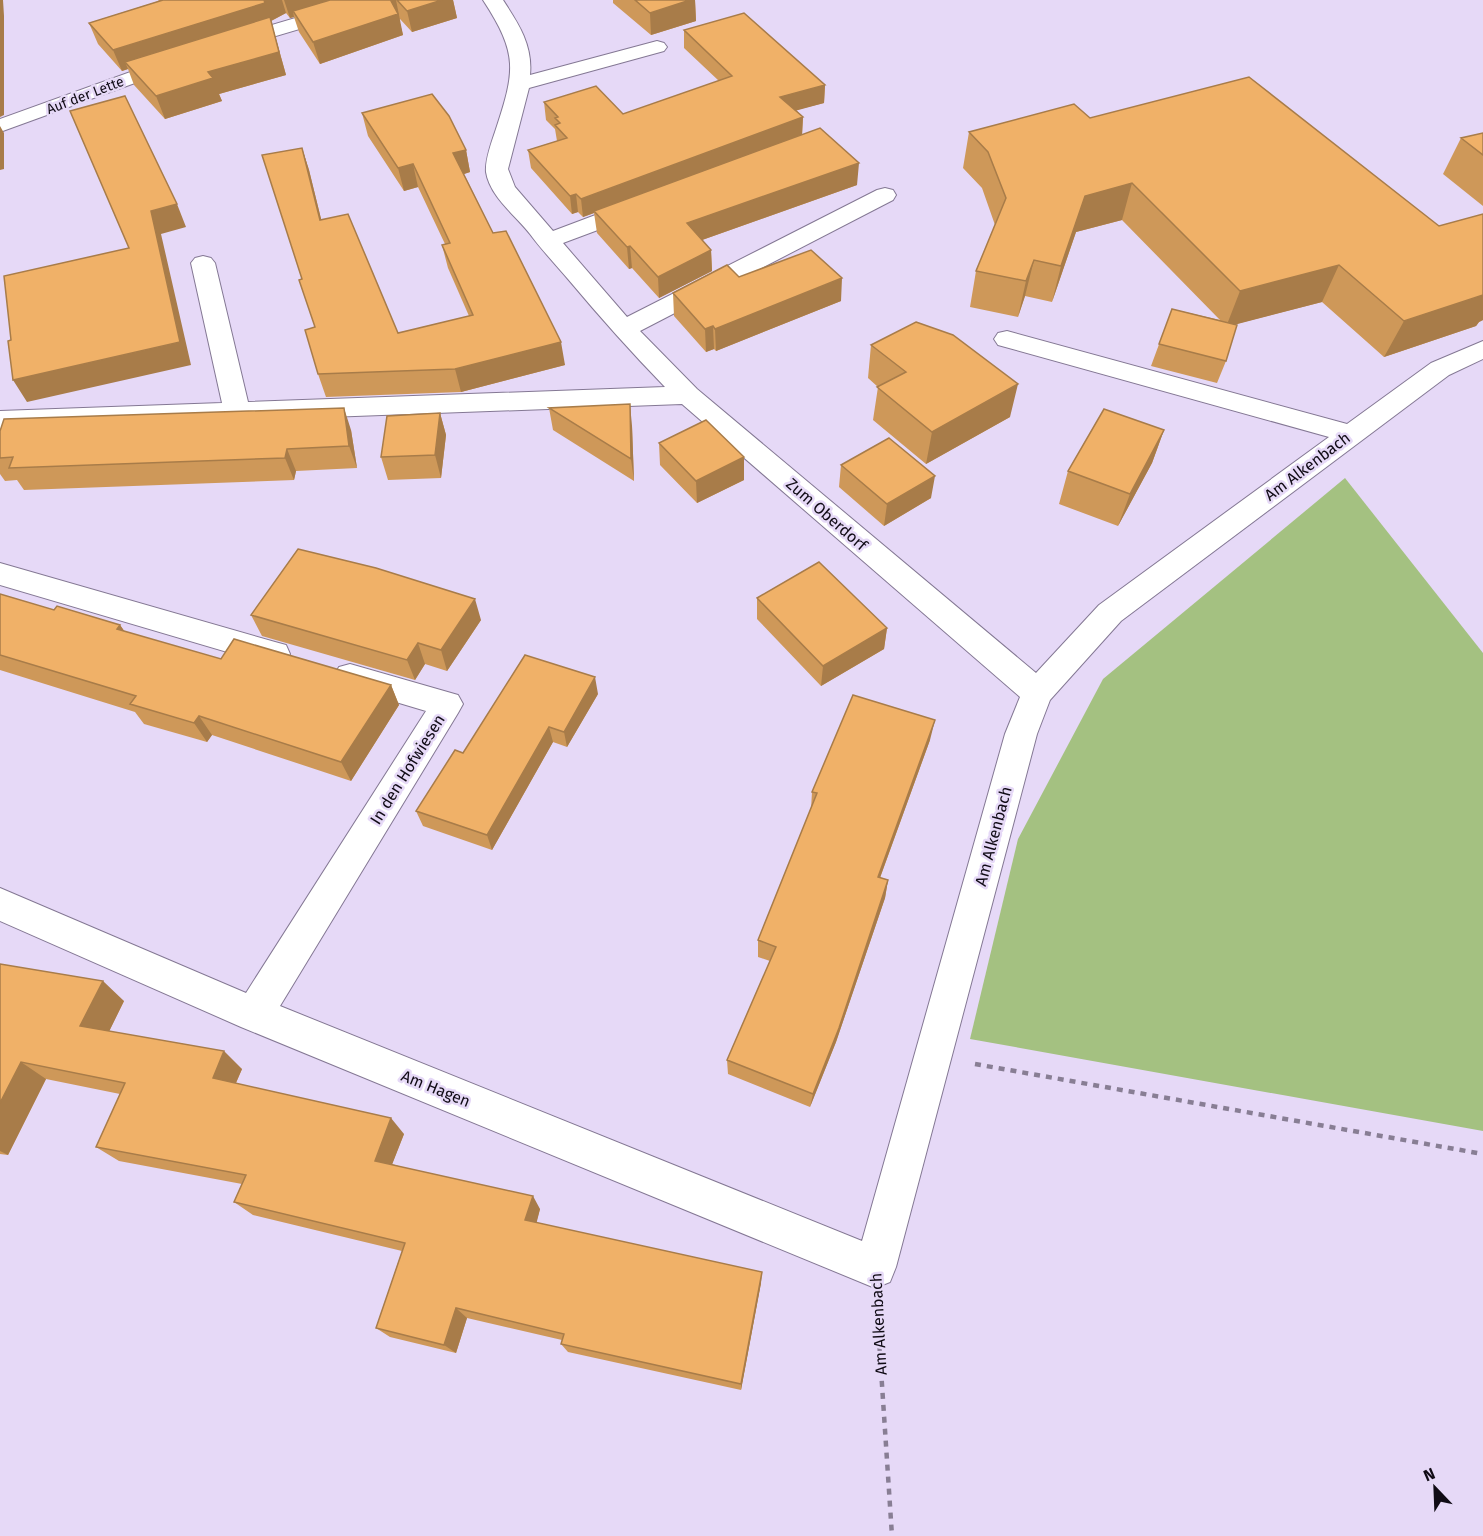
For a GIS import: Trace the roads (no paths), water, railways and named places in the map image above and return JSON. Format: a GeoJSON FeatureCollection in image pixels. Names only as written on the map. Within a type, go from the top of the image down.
{"type":"FeatureCollection","features":[{"type":"Feature","properties":{"kind":"street"},"geometry":{"type":"LineString","coordinates":[[209,51],[377,0]]}},
{"type":"Feature","properties":{"kind":"street","name":"Zum Oberdorf"},"geometry":{"type":"LineString","coordinates":[[493,0],[514,34],[522,61],[521,84],[497,169],[505,190],[624,329],[688,395],[1037,693]]}},
{"type":"Feature","properties":{"kind":"street"},"geometry":{"type":"LineString","coordinates":[[521,84],[657,47]]}},
{"type":"Feature","properties":{"kind":"street","name":"Auf der Lette"},"geometry":{"type":"LineString","coordinates":[[0,126],[189,57]]}},
{"type":"Feature","properties":{"kind":"street"},"geometry":{"type":"LineString","coordinates":[[624,329],[885,195]]}},
{"type":"Feature","properties":{"kind":"street"},"geometry":{"type":"LineString","coordinates":[[547,241],[657,200]]}},
{"type":"Feature","properties":{"kind":"street"},"geometry":{"type":"LineString","coordinates":[[203,263],[237,410]]}},
{"type":"Feature","properties":{"kind":"street"},"geometry":{"type":"LineString","coordinates":[[1007,339],[1350,434]]}},
{"type":"Feature","properties":{"kind":"street","name":"Am Alkenbach"},"geometry":{"type":"LineString","coordinates":[[875,1267],[1021,734],[1037,693],[1110,613],[1440,369],[1483,349]]}},
{"type":"Feature","properties":{"kind":"street"},"geometry":{"type":"LineString","coordinates":[[0,420],[688,395]]}},
{"type":"Feature","properties":{"kind":"street","name":"In den Hofwiesen"},"geometry":{"type":"LineString","coordinates":[[0,574],[447,704],[254,1014]]}},
{"type":"Feature","properties":{"kind":"street","name":"Am Hagen"},"geometry":{"type":"LineString","coordinates":[[0,904],[254,1014],[875,1267]]}}]}
